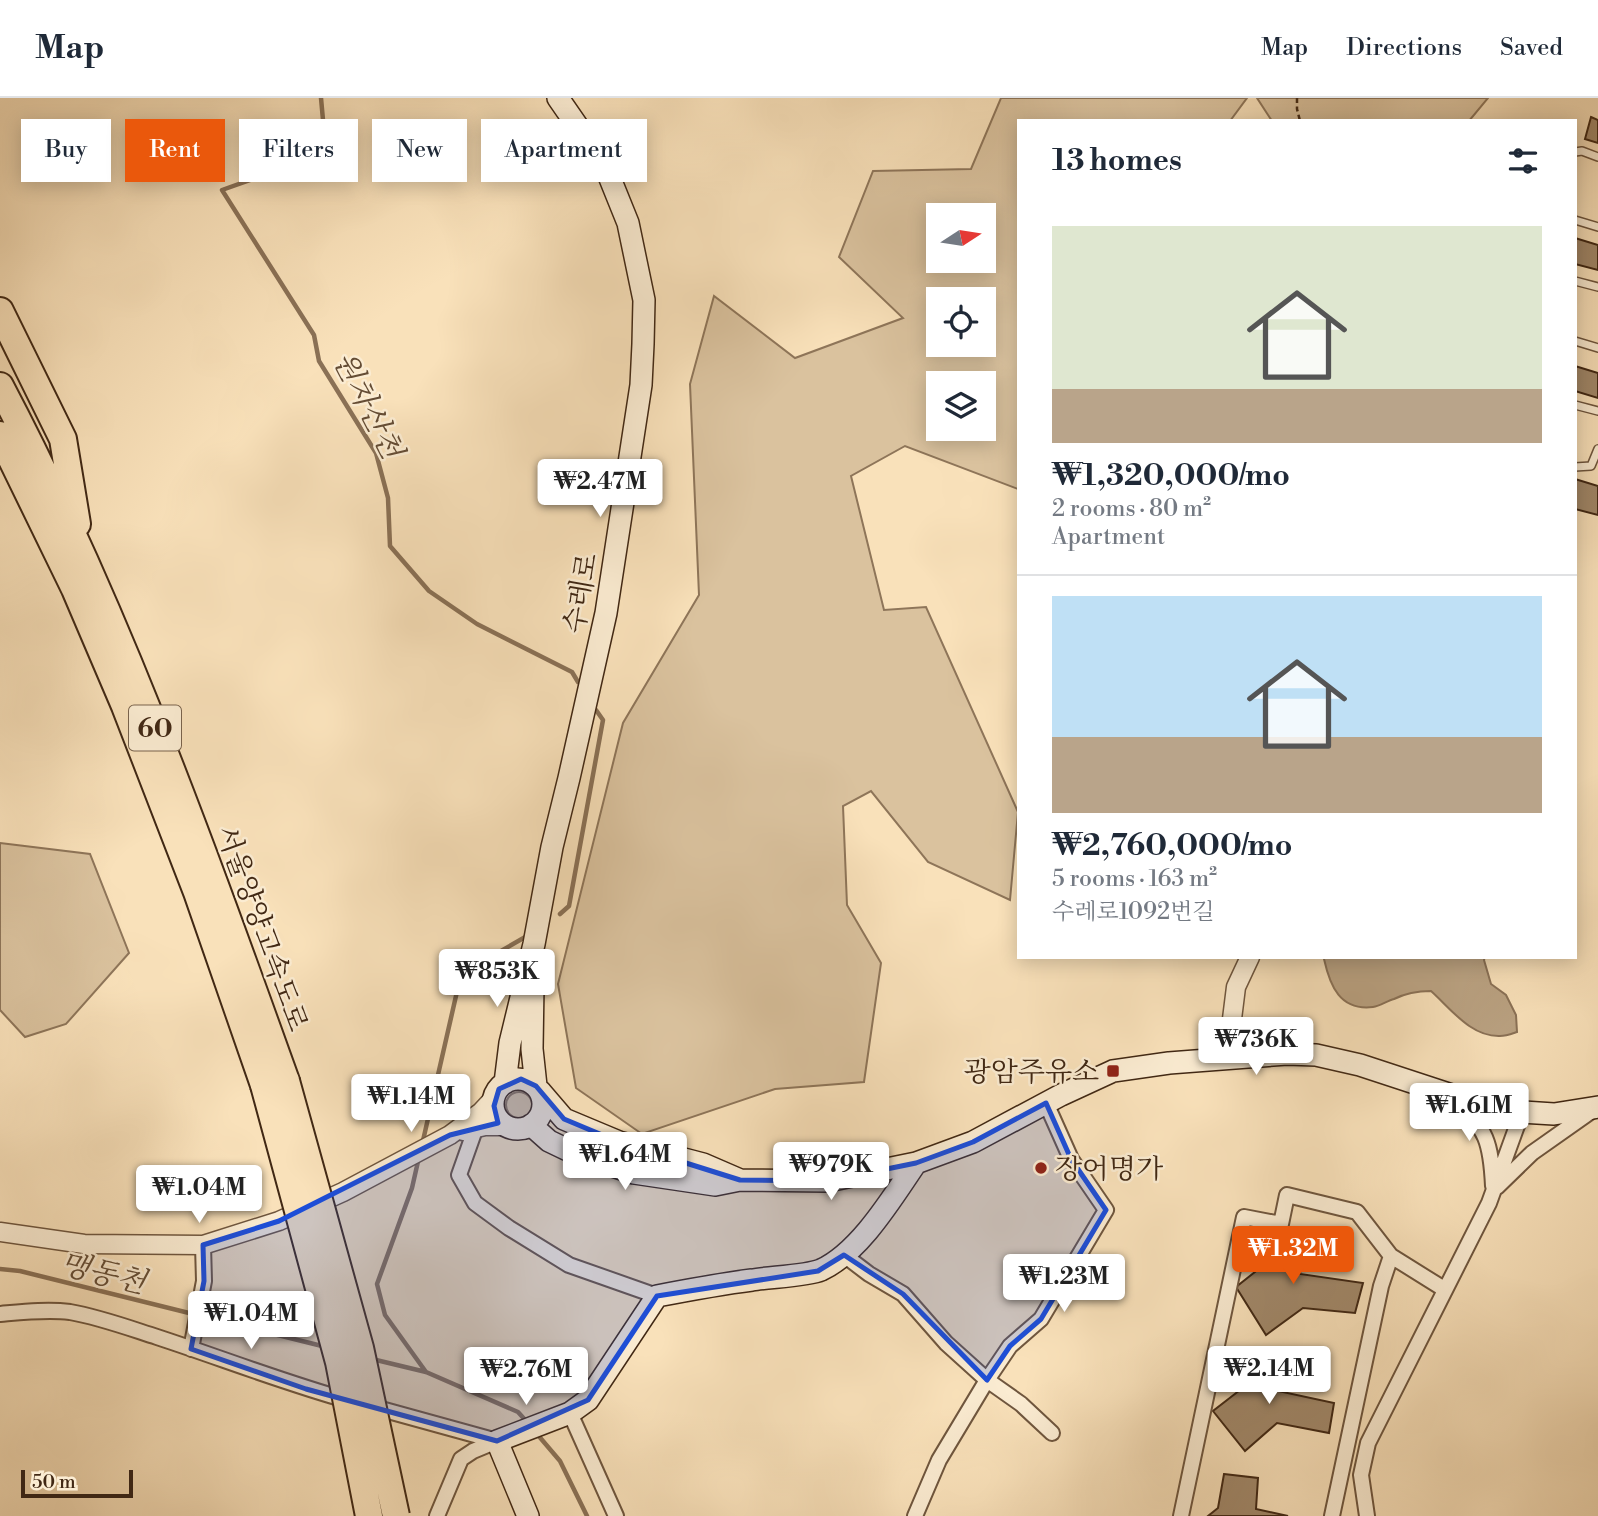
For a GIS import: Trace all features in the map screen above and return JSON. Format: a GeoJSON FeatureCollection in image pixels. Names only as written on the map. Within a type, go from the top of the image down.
{"type":"FeatureCollection","features":[{"type":"Feature","properties":{"kind":"highway"},"geometry":{"type":"LineString","coordinates":[[0,311],[62,439],[83,556]]}},
{"type":"Feature","properties":{"kind":"highway","name":"서울양양고속도로"},"geometry":{"type":"LineString","coordinates":[[0,386],[83,556],[144,700],[214,883],[360,1348],[396,1516]]}},
{"type":"Feature","properties":{"kind":"highway","name":"서울양양고속도로"},"geometry":{"type":"LineString","coordinates":[[0,435],[75,589],[125,706],[275,1083],[339,1362],[369,1516]]}},
{"type":"Feature","properties":{"kind":"main road","name":"수레로"},"geometry":{"type":"LineString","coordinates":[[500,1090],[606,613],[641,385],[643,300],[628,223],[604,166],[558,98]]}},
{"type":"Feature","properties":{"kind":"main road","name":"수레로"},"geometry":{"type":"LineString","coordinates":[[534,944],[532,1049],[538,1088]]}},
{"type":"Feature","properties":{"kind":"main road"},"geometry":{"type":"LineString","coordinates":[[531,1125],[549,1141],[574,1153],[634,1173],[715,1185],[740,1180],[828,1181],[916,1163],[973,1142],[1113,1071],[1169,1063],[1287,1054],[1316,1055],[1360,1065],[1488,1107],[1554,1114],[1597,1107]]}},
{"type":"Feature","properties":{"kind":"main road"},"geometry":{"type":"LineString","coordinates":[[538,1088],[543,1100],[543,1110],[538,1119],[520,1129],[501,1121],[494,1105],[500,1090],[512,1080],[521,1079],[538,1088],[564,1119],[619,1142],[703,1164],[740,1180]]}},
{"type":"Feature","properties":{"kind":"main road"},"geometry":{"type":"LineString","coordinates":[[528,1516],[497,1441],[570,1413],[588,1401],[657,1296],[818,1271],[844,1255],[854,1247],[893,1198],[916,1163]]}},
{"type":"Feature","properties":{"kind":"street"},"geometry":{"type":"LineString","coordinates":[[1235,1058],[1232,1019],[1236,987],[1249,959]]}},
{"type":"Feature","properties":{"kind":"street"},"geometry":{"type":"LineString","coordinates":[[0,1232],[84,1244],[203,1245],[279,1221],[343,1192],[450,1135],[481,1112],[500,1090]]}},
{"type":"Feature","properties":{"kind":"street"},"geometry":{"type":"LineString","coordinates":[[1447,1095],[1469,1112],[1486,1138],[1492,1163],[1494,1191]]}},
{"type":"Feature","properties":{"kind":"street"},"geometry":{"type":"LineString","coordinates":[[915,1516],[939,1460],[987,1380],[1010,1346],[1041,1319],[1106,1210],[1071,1159],[1046,1103]]}},
{"type":"Feature","properties":{"kind":"street"},"geometry":{"type":"LineString","coordinates":[[1494,1191],[1532,1153],[1597,1107]]}},
{"type":"Feature","properties":{"kind":"street"},"geometry":{"type":"LineString","coordinates":[[1367,1516],[1361,1475],[1368,1443],[1489,1203],[1522,1112]]}},
{"type":"Feature","properties":{"kind":"street"},"geometry":{"type":"LineString","coordinates":[[450,1135],[476,1127],[508,1126]]}},
{"type":"Feature","properties":{"kind":"street"},"geometry":{"type":"LineString","coordinates":[[476,1127],[459,1175],[475,1203],[509,1228],[569,1265],[657,1296]]}},
{"type":"Feature","properties":{"kind":"street"},"geometry":{"type":"LineString","coordinates":[[1181,1516],[1244,1217],[1281,1224],[1287,1195],[1357,1212],[1391,1256],[1444,1289]]}},
{"type":"Feature","properties":{"kind":"street"},"geometry":{"type":"LineString","coordinates":[[191,1349],[204,1281],[203,1245]]}},
{"type":"Feature","properties":{"kind":"street"},"geometry":{"type":"LineString","coordinates":[[844,1255],[903,1294],[946,1343],[1052,1433]]}},
{"type":"Feature","properties":{"kind":"street"},"geometry":{"type":"LineString","coordinates":[[1332,1516],[1381,1286],[1391,1256]]}},
{"type":"Feature","properties":{"kind":"street"},"geometry":{"type":"LineString","coordinates":[[0,1314],[68,1312],[113,1323],[306,1389],[497,1441]]}},
{"type":"Feature","properties":{"kind":"street"},"geometry":{"type":"LineString","coordinates":[[570,1413],[616,1516]]}},
{"type":"Feature","properties":{"kind":"street"},"geometry":{"type":"LineString","coordinates":[[437,1516],[461,1459],[497,1441]]}},
{"type":"Feature","properties":{"kind":"lane"},"geometry":{"type":"LineString","coordinates":[[1577,152],[1598,157]]}},
{"type":"Feature","properties":{"kind":"lane"},"geometry":{"type":"LineString","coordinates":[[1577,221],[1598,227]]}},
{"type":"Feature","properties":{"kind":"lane"},"geometry":{"type":"LineString","coordinates":[[1577,282],[1598,287]]}},
{"type":"Feature","properties":{"kind":"lane"},"geometry":{"type":"LineString","coordinates":[[1577,342],[1598,348]]}},
{"type":"Feature","properties":{"kind":"lane"},"geometry":{"type":"LineString","coordinates":[[1577,406],[1598,411]]}},
{"type":"Feature","properties":{"kind":"lane"},"geometry":{"type":"LineString","coordinates":[[1577,467],[1591,466],[1598,449]]}},
{"type":"Feature","properties":{"kind":"path"},"geometry":{"type":"LineString","coordinates":[[1297,98],[1300,119]]}},
{"type":"Feature","properties":{"kind":"highlighted area"},"geometry":{"type":"Polygon","coordinates":[[[521,1079],[536,1086],[564,1119],[619,1142],[740,1180],[828,1181],[916,1163],[973,1142],[1046,1103],[1071,1159],[1106,1210],[1041,1319],[1010,1346],[987,1380],[903,1294],[844,1255],[818,1271],[657,1296],[588,1400],[497,1441],[306,1389],[191,1349],[204,1281],[203,1245],[279,1221],[450,1135],[498,1123],[494,1106],[499,1089],[521,1079]]]}},
{"type":"Feature","properties":{"kind":"shaded area"},"geometry":{"type":"Polygon","coordinates":[[[1001,98],[1247,98],[1231,119],[1017,119],[1017,489],[905,446],[851,476],[884,610],[926,607],[1017,810],[1010,900],[928,862],[871,791],[843,806],[847,905],[881,963],[864,1082],[775,1089],[642,1134],[576,1088],[558,984],[623,723],[699,595],[690,384],[714,296],[795,358],[903,318],[839,257],[873,171],[971,169],[1001,98]]]}},
{"type":"Feature","properties":{"kind":"shaded area"},"geometry":{"type":"Polygon","coordinates":[[[1257,98],[1488,98],[1471,119],[1271,119],[1257,98]]]}},
{"type":"Feature","properties":{"kind":"shaded area"},"geometry":{"type":"Polygon","coordinates":[[[0,843],[90,854],[129,953],[66,1024],[25,1037],[0,1010],[0,843]]]}},
{"type":"Feature","properties":{"kind":"shaded area"},"geometry":{"type":"Polygon","coordinates":[[[1324,959],[1484,959],[1491,984],[1506,995],[1516,1015],[1517,1032],[1500,1036],[1480,1032],[1462,1021],[1431,991],[1407,994],[1373,1007],[1352,1005],[1338,995],[1324,959]]]}},
{"type":"Feature","properties":{"kind":"shaded area"},"geometry":{"type":"Polygon","coordinates":[[[519,1092],[528,1096],[532,1105],[528,1114],[519,1118],[510,1114],[506,1105],[510,1096],[519,1092]]]}},
{"type":"Feature","properties":{"kind":"building"},"geometry":{"type":"Polygon","coordinates":[[[1591,117],[1598,120],[1598,143],[1585,139],[1591,117]]]}},
{"type":"Feature","properties":{"kind":"building"},"geometry":{"type":"Polygon","coordinates":[[[1577,239],[1598,245],[1598,270],[1577,265],[1577,239]]]}},
{"type":"Feature","properties":{"kind":"building"},"geometry":{"type":"Polygon","coordinates":[[[1577,367],[1598,373],[1598,398],[1577,392],[1577,367]]]}},
{"type":"Feature","properties":{"kind":"building"},"geometry":{"type":"Polygon","coordinates":[[[1577,480],[1598,486],[1598,515],[1577,510],[1577,480]]]}},
{"type":"Feature","properties":{"kind":"building"},"geometry":{"type":"Polygon","coordinates":[[[1271,1228],[1305,1237],[1300,1274],[1363,1283],[1355,1313],[1303,1308],[1266,1335],[1236,1287],[1265,1264],[1271,1228]]]}},
{"type":"Feature","properties":{"kind":"building"},"geometry":{"type":"Polygon","coordinates":[[[1246,1356],[1279,1360],[1278,1391],[1334,1403],[1329,1433],[1277,1423],[1245,1451],[1213,1411],[1240,1390],[1246,1356]]]}},
{"type":"Feature","properties":{"kind":"building"},"geometry":{"type":"Polygon","coordinates":[[[1224,1474],[1258,1478],[1256,1509],[1288,1516],[1208,1516],[1218,1508],[1224,1474]]]}},
{"type":"Feature","properties":{"kind":"waterway","name":"원차산천"},"geometry":{"type":"LineString","coordinates":[[321,98],[325,142],[301,162],[222,190],[314,335],[319,361],[376,453],[388,498],[390,546],[429,591],[477,624],[572,672],[578,682]]}},
{"type":"Feature","properties":{"kind":"waterway","name":"원차산천"},"geometry":{"type":"LineString","coordinates":[[560,914],[569,906],[603,720],[596,710]]}},
{"type":"Feature","properties":{"kind":"waterway","name":"원차산천"},"geometry":{"type":"LineString","coordinates":[[422,1145],[461,974],[527,936]]}},
{"type":"Feature","properties":{"kind":"waterway","name":"원차산천"},"geometry":{"type":"LineString","coordinates":[[419,1157],[412,1188],[377,1284],[385,1315],[426,1372]]}},
{"type":"Feature","properties":{"kind":"waterway","name":"맹동천"},"geometry":{"type":"LineString","coordinates":[[0,1269],[20,1271],[326,1347]]}},
{"type":"Feature","properties":{"kind":"waterway","name":"맹동천"},"geometry":{"type":"LineString","coordinates":[[372,1359],[426,1372],[518,1412],[527,1422]]}},
{"type":"Feature","properties":{"kind":"waterway","name":"맹동천"},"geometry":{"type":"LineString","coordinates":[[537,1434],[560,1461],[587,1516]]}},
{"type":"Feature","properties":{"kind":"place","name":"광암주유소"},"geometry":{"type":"Point","coordinates":[1113,1071]}},
{"type":"Feature","properties":{"kind":"place","name":"장어명가"},"geometry":{"type":"Point","coordinates":[1041,1168]}}]}
